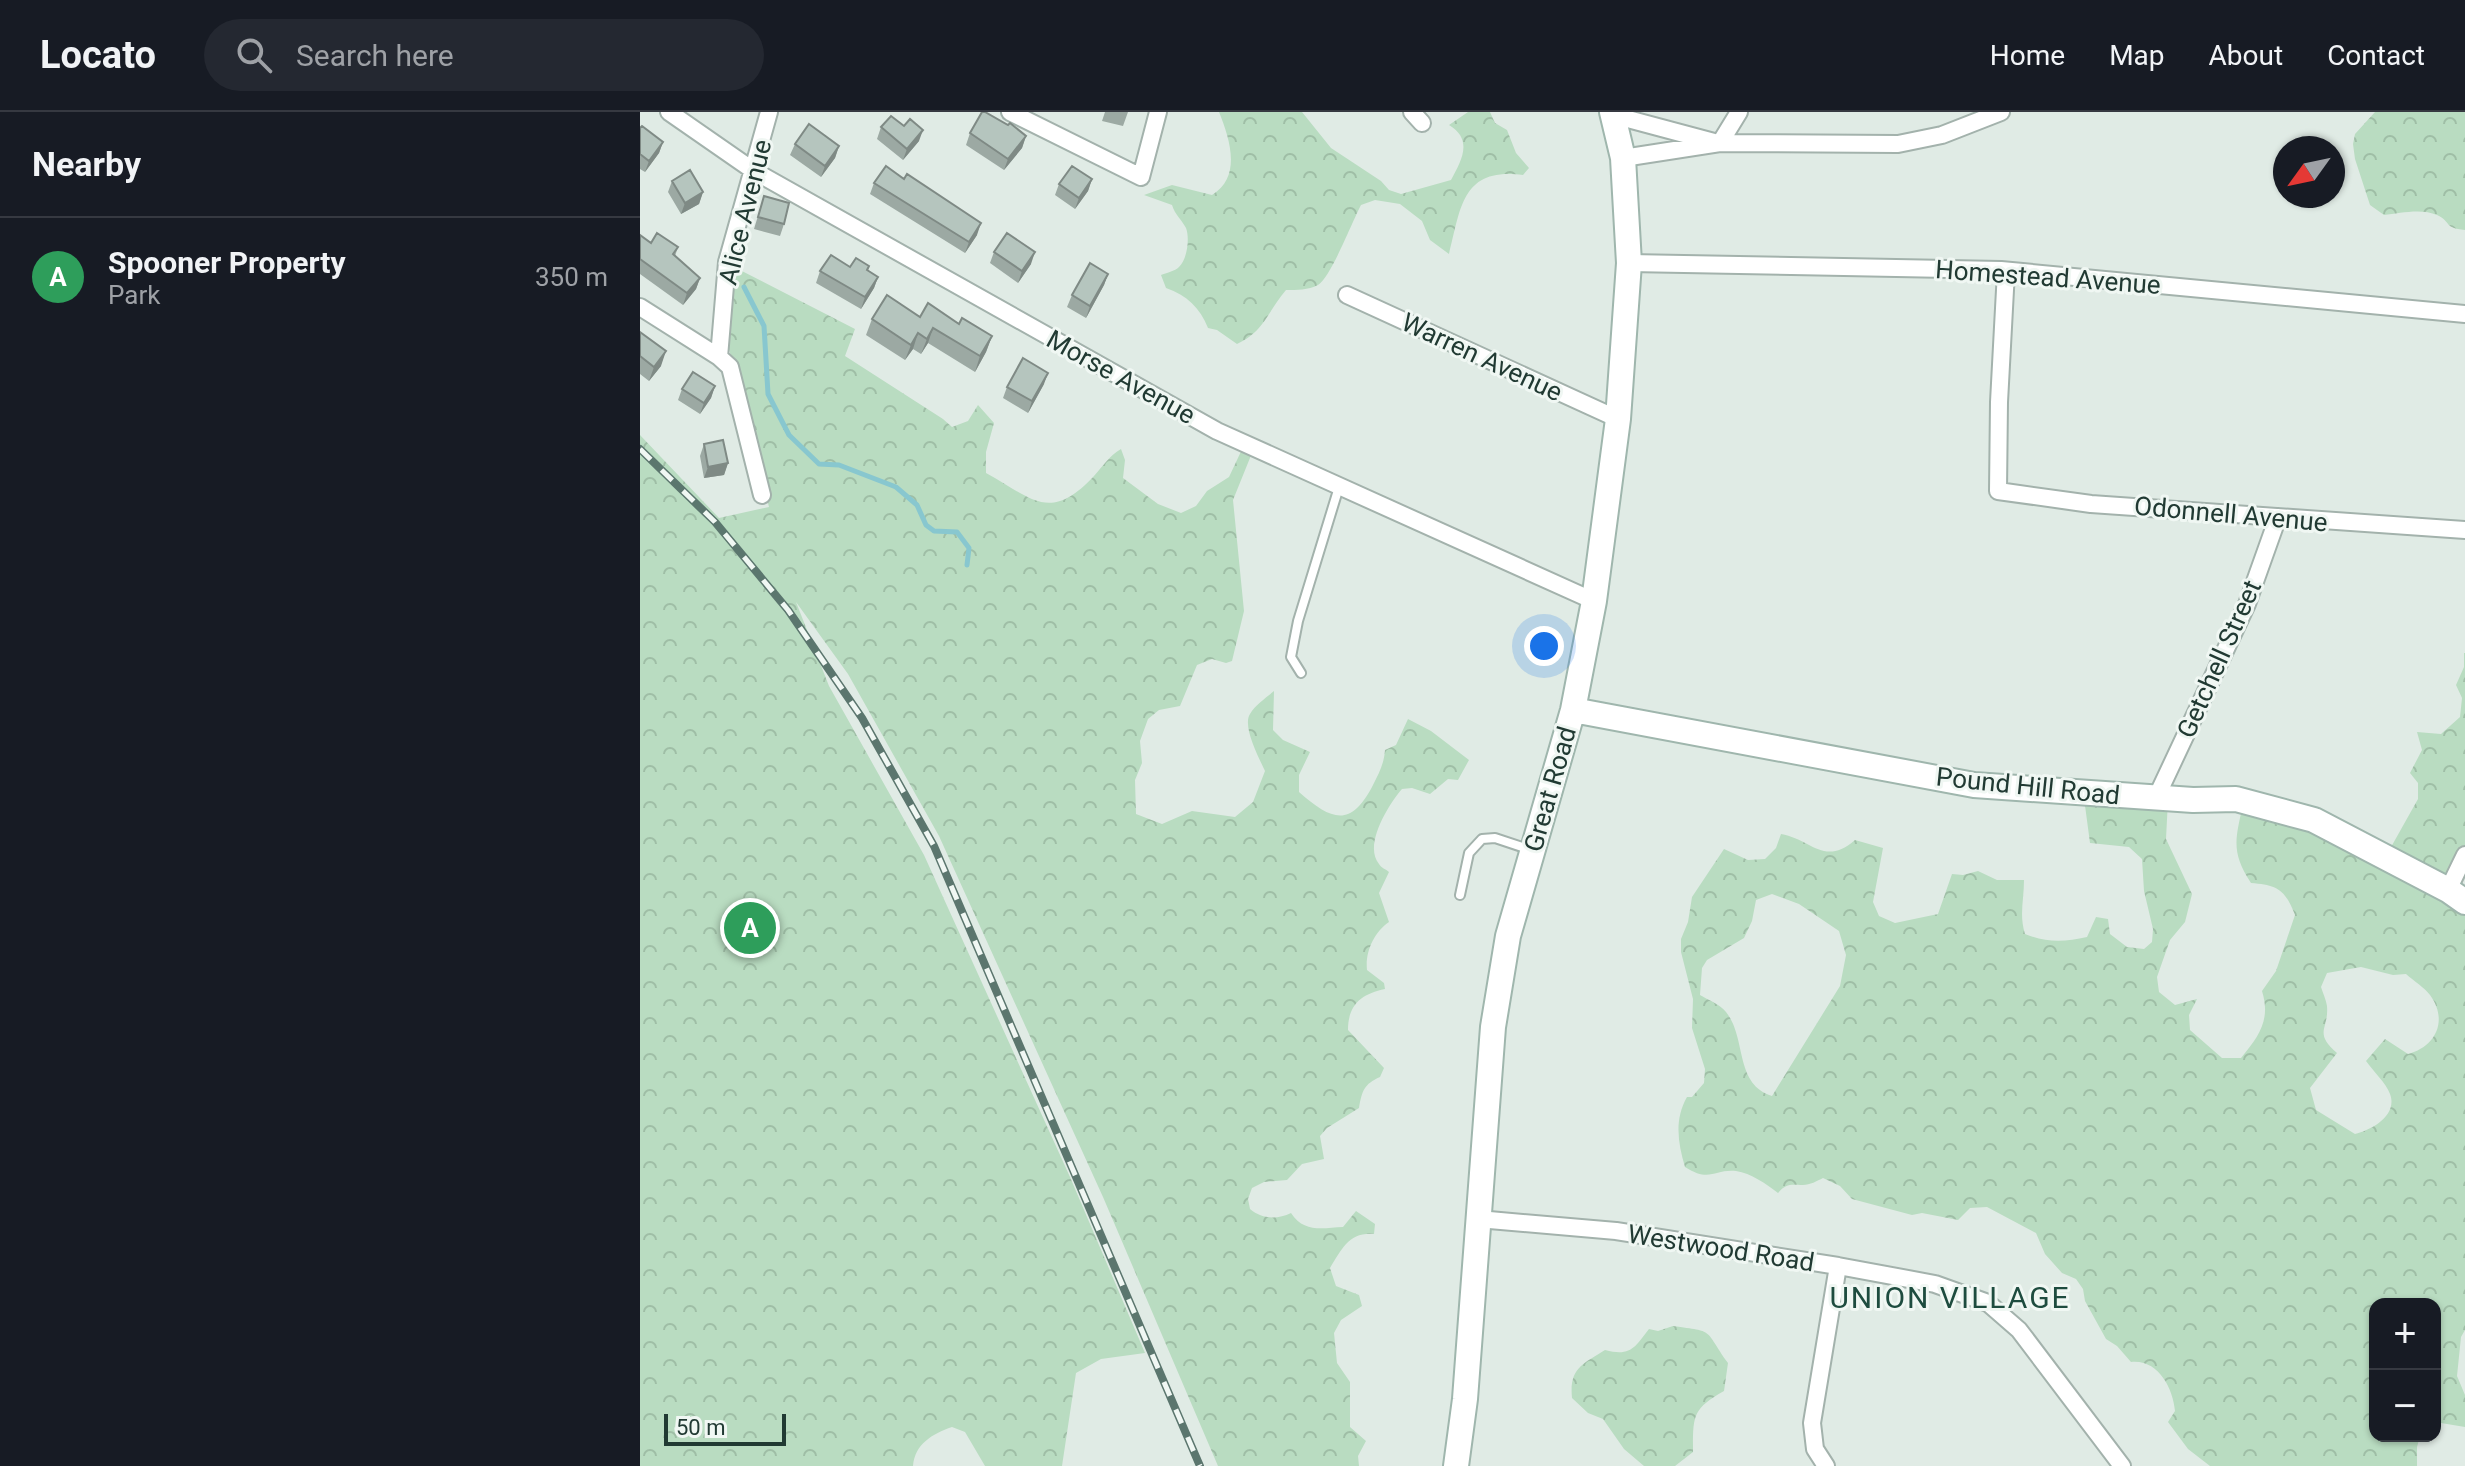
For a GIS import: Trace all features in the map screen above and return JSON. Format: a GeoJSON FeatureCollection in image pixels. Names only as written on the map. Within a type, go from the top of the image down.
{"type":"FeatureCollection","features":[{"type":"Feature","properties":{"kind":"main road","name":"Great Road"},"geometry":{"type":"LineString","coordinates":[[1456,1466],[1465,1399],[1493,1027],[1508,936],[1573,710],[1594,601],[1618,419],[1629,263],[1623,158],[1612,114]]}},
{"type":"Feature","properties":{"kind":"main road","name":"Pound Hill Road"},"geometry":{"type":"LineString","coordinates":[[1573,710],[1974,785],[2156,798],[2236,799],[2314,820],[2456,896]]}},
{"type":"Feature","properties":{"kind":"street","name":"Morse Avenue"},"geometry":{"type":"LineString","coordinates":[[669,112],[754,171],[1217,431],[1594,601]]}},
{"type":"Feature","properties":{"kind":"street","name":"Alice Avenue"},"geometry":{"type":"LineString","coordinates":[[719,357],[727,262],[769,112]]}},
{"type":"Feature","properties":{"kind":"street"},"geometry":{"type":"LineString","coordinates":[[1010,112],[1141,177],[1158,112]]}},
{"type":"Feature","properties":{"kind":"street"},"geometry":{"type":"LineString","coordinates":[[1720,143],[1739,112]]}},
{"type":"Feature","properties":{"kind":"street"},"geometry":{"type":"LineString","coordinates":[[1623,158],[1720,143],[1898,144],[1942,135],[2001,112]]}},
{"type":"Feature","properties":{"kind":"street"},"geometry":{"type":"LineString","coordinates":[[1612,114],[1720,143]]}},
{"type":"Feature","properties":{"kind":"street","name":"Homestead Avenue"},"geometry":{"type":"LineString","coordinates":[[1629,263],[2006,271],[2465,314]]}},
{"type":"Feature","properties":{"kind":"street","name":"Odonnell Avenue"},"geometry":{"type":"LineString","coordinates":[[2006,271],[1998,491],[2091,504],[2465,530]]}},
{"type":"Feature","properties":{"kind":"street","name":"Warren Avenue"},"geometry":{"type":"LineString","coordinates":[[1347,295],[1618,419]]}},
{"type":"Feature","properties":{"kind":"street"},"geometry":{"type":"LineString","coordinates":[[640,307],[730,367],[762,495]]}},
{"type":"Feature","properties":{"kind":"street","name":"Getchell Street"},"geometry":{"type":"LineString","coordinates":[[2156,798],[2247,604],[2278,517]]}},
{"type":"Feature","properties":{"kind":"street"},"geometry":{"type":"LineString","coordinates":[[2456,896],[2465,855]]}},
{"type":"Feature","properties":{"kind":"street","name":"Westwood Road"},"geometry":{"type":"LineString","coordinates":[[1478,1219],[1616,1231],[1838,1266],[1935,1284],[1988,1303],[2019,1330],[2122,1466]]}},
{"type":"Feature","properties":{"kind":"street"},"geometry":{"type":"LineString","coordinates":[[1826,1466],[1815,1449],[1812,1423],[1838,1266]]}},
{"type":"Feature","properties":{"kind":"lane"},"geometry":{"type":"LineString","coordinates":[[1301,673],[1291,657],[1298,621],[1339,487]]}},
{"type":"Feature","properties":{"kind":"lane"},"geometry":{"type":"LineString","coordinates":[[1460,895],[1469,853],[1482,839],[1495,838],[1532,850]]}},
{"type":"Feature","properties":{"kind":"green space"},"geometry":{"type":"Polygon","coordinates":[[[1219,112],[1302,112],[1331,148],[1381,181],[1389,190],[1401,194],[1451,180],[1461,158],[1463,144],[1457,131],[1449,125],[1468,112],[1490,112],[1495,123],[1507,130],[1516,153],[1529,168],[1523,175],[1487,177],[1476,184],[1462,206],[1449,254],[1430,240],[1422,221],[1400,204],[1375,200],[1361,205],[1323,280],[1310,288],[1286,290],[1260,327],[1237,344],[1217,330],[1208,328],[1192,303],[1166,288],[1161,275],[1182,264],[1187,249],[1187,232],[1172,205],[1144,195],[1172,185],[1212,195],[1221,187],[1227,178],[1231,157],[1219,112]]]}},
{"type":"Feature","properties":{"kind":"green space"},"geometry":{"type":"Polygon","coordinates":[[[2375,112],[2465,112],[2465,230],[2453,228],[2431,213],[2384,215],[2370,205],[2353,144],[2355,134],[2375,112]]]}},
{"type":"Feature","properties":{"kind":"green space"},"geometry":{"type":"Polygon","coordinates":[[[734,267],[855,329],[845,356],[952,427],[968,421],[978,405],[994,423],[986,452],[986,473],[1029,498],[1053,503],[1065,499],[1079,490],[1121,449],[1125,460],[1123,478],[1158,504],[1181,513],[1196,506],[1207,491],[1229,477],[1245,443],[1254,448],[1233,500],[1244,611],[1232,661],[1226,663],[1212,659],[1197,665],[1180,706],[1159,710],[1148,719],[1140,741],[1142,763],[1135,780],[1136,814],[1162,824],[1192,811],[1235,817],[1253,802],[1265,771],[1252,742],[1248,719],[1255,707],[1274,691],[1273,730],[1283,740],[1310,752],[1299,775],[1299,792],[1331,814],[1349,814],[1365,799],[1381,768],[1385,750],[1396,745],[1408,719],[1431,731],[1469,760],[1458,780],[1448,779],[1430,794],[1412,788],[1402,789],[1385,814],[1376,836],[1375,856],[1389,872],[1379,893],[1389,922],[1372,943],[1367,956],[1367,970],[1384,983],[1385,989],[1369,994],[1353,1007],[1348,1030],[1384,1068],[1380,1077],[1365,1089],[1359,1108],[1327,1128],[1320,1136],[1324,1159],[1302,1164],[1287,1180],[1264,1182],[1252,1188],[1248,1199],[1250,1209],[1260,1215],[1275,1217],[1291,1213],[1302,1224],[1314,1228],[1343,1227],[1356,1211],[1375,1224],[1374,1234],[1352,1239],[1330,1268],[1336,1286],[1359,1295],[1362,1306],[1341,1320],[1334,1333],[1337,1363],[1350,1382],[1350,1427],[1366,1441],[1358,1456],[1359,1466],[1218,1466],[1103,1197],[939,836],[848,674],[796,602],[829,686],[924,855],[1070,1177],[1145,1353],[1101,1359],[1076,1373],[1062,1466],[985,1466],[965,1432],[952,1427],[921,1446],[913,1466],[640,1466],[640,435],[719,518],[769,507],[729,349],[734,267]]]}},
{"type":"Feature","properties":{"kind":"green space"},"geometry":{"type":"Polygon","coordinates":[[[2465,653],[2465,852],[2447,889],[2465,905],[2465,1330],[2461,1337],[2457,1376],[2465,1395],[2465,1427],[2441,1423],[2441,1298],[2369,1298],[2369,1442],[2418,1442],[2417,1466],[2210,1466],[2188,1449],[2168,1422],[2175,1411],[2171,1393],[2162,1377],[2149,1365],[2131,1362],[2106,1339],[2085,1301],[2083,1289],[2076,1279],[2062,1273],[2045,1254],[2036,1233],[1987,1207],[1970,1208],[1958,1220],[1922,1213],[1912,1215],[1852,1199],[1840,1186],[1823,1178],[1808,1184],[1786,1186],[1778,1193],[1742,1172],[1706,1175],[1685,1167],[1679,1140],[1680,1114],[1687,1097],[1692,1097],[1704,1083],[1705,1069],[1692,1028],[1693,999],[1681,952],[1681,939],[1688,922],[1692,897],[1724,849],[1748,860],[1765,859],[1776,848],[1781,834],[1826,851],[1844,848],[1855,840],[1883,848],[1873,902],[1879,916],[1895,923],[1938,914],[1952,874],[1978,871],[1997,880],[2024,880],[2022,914],[2025,934],[2056,941],[2087,937],[2096,917],[2108,919],[2110,934],[2127,947],[2144,949],[2152,942],[2153,929],[2144,891],[2142,859],[2129,847],[2090,843],[2084,798],[2168,800],[2166,839],[2192,894],[2185,922],[2170,940],[2157,977],[2159,992],[2175,1005],[2197,999],[2189,1015],[2190,1030],[2222,1058],[2241,1058],[2262,1027],[2265,1011],[2262,991],[2276,971],[2295,915],[2284,894],[2274,887],[2251,883],[2244,872],[2236,844],[2243,804],[2386,856],[2418,799],[2418,783],[2410,773],[2422,750],[2417,732],[2441,734],[2460,717],[2462,698],[2456,685],[2464,667],[2465,653]],[[1772,894],[1756,900],[1752,921],[1744,938],[1707,960],[1702,968],[1700,995],[1726,1012],[1737,1034],[1746,1071],[1760,1090],[1772,1096],[1840,986],[1846,955],[1839,931],[1799,904],[1772,894]],[[2361,967],[2327,973],[2321,987],[2327,1006],[2324,1035],[2337,1053],[2310,1088],[2316,1110],[2355,1134],[2382,1120],[2390,1109],[2390,1094],[2386,1086],[2366,1061],[2385,1039],[2408,1054],[2417,1051],[2432,1039],[2439,1023],[2436,1005],[2430,995],[2406,974],[2393,975],[2361,967]]]}},
{"type":"Feature","properties":{"kind":"green space"},"geometry":{"type":"Polygon","coordinates":[[[1673,1326],[1703,1331],[1711,1337],[1728,1363],[1724,1391],[1706,1403],[1696,1415],[1693,1452],[1675,1466],[1644,1466],[1624,1449],[1603,1419],[1588,1413],[1572,1398],[1573,1380],[1579,1368],[1605,1350],[1627,1351],[1649,1329],[1658,1331],[1673,1326]]]}},
{"type":"Feature","properties":{"kind":"building"},"geometry":{"type":"Polygon","coordinates":[[[982,112],[1008,125],[1010,123],[1026,136],[1008,159],[970,133],[982,112]]]}},
{"type":"Feature","properties":{"kind":"building"},"geometry":{"type":"Polygon","coordinates":[[[891,116],[904,126],[910,119],[923,130],[907,149],[881,127],[891,116]]]}},
{"type":"Feature","properties":{"kind":"building"},"geometry":{"type":"Polygon","coordinates":[[[809,124],[839,146],[825,166],[795,144],[809,124]]]}},
{"type":"Feature","properties":{"kind":"building"},"geometry":{"type":"Polygon","coordinates":[[[642,126],[663,142],[649,161],[640,154],[642,126]]]}},
{"type":"Feature","properties":{"kind":"building"},"geometry":{"type":"Polygon","coordinates":[[[886,166],[904,179],[907,174],[981,223],[969,242],[874,183],[886,166]]]}},
{"type":"Feature","properties":{"kind":"building"},"geometry":{"type":"Polygon","coordinates":[[[1072,166],[1092,179],[1079,198],[1059,184],[1072,166]]]}},
{"type":"Feature","properties":{"kind":"building"},"geometry":{"type":"Polygon","coordinates":[[[690,170],[703,192],[685,203],[672,181],[690,170]]]}},
{"type":"Feature","properties":{"kind":"building"},"geometry":{"type":"Polygon","coordinates":[[[764,196],[789,203],[784,224],[758,217],[764,196]]]}},
{"type":"Feature","properties":{"kind":"building"},"geometry":{"type":"Polygon","coordinates":[[[657,233],[678,247],[673,254],[700,278],[687,293],[640,259],[640,235],[651,243],[657,233]]]}},
{"type":"Feature","properties":{"kind":"building"},"geometry":{"type":"Polygon","coordinates":[[[1007,233],[1035,252],[1022,271],[994,252],[1007,233]]]}},
{"type":"Feature","properties":{"kind":"building"},"geometry":{"type":"Polygon","coordinates":[[[831,255],[850,267],[856,258],[869,266],[867,270],[878,277],[865,297],[820,271],[831,255]]]}},
{"type":"Feature","properties":{"kind":"building"},"geometry":{"type":"Polygon","coordinates":[[[1090,263],[1108,274],[1090,306],[1072,295],[1090,263]]]}},
{"type":"Feature","properties":{"kind":"building"},"geometry":{"type":"Polygon","coordinates":[[[887,295],[920,317],[928,303],[959,324],[962,318],[992,336],[980,356],[933,328],[927,339],[918,333],[911,345],[872,319],[887,295]]]}},
{"type":"Feature","properties":{"kind":"building"},"geometry":{"type":"Polygon","coordinates":[[[640,332],[666,351],[654,367],[640,356],[640,332]]]}},
{"type":"Feature","properties":{"kind":"building"},"geometry":{"type":"Polygon","coordinates":[[[1023,358],[1048,373],[1032,401],[1007,387],[1023,358]]]}},
{"type":"Feature","properties":{"kind":"building"},"geometry":{"type":"Polygon","coordinates":[[[693,372],[715,386],[704,403],[682,389],[693,372]]]}},
{"type":"Feature","properties":{"kind":"building"},"geometry":{"type":"Polygon","coordinates":[[[723,440],[728,463],[708,467],[704,444],[723,440]]]}},
{"type":"Feature","properties":{"kind":"waterway"},"geometry":{"type":"LineString","coordinates":[[744,287],[764,326],[768,394],[789,435],[819,464],[839,465],[896,487],[917,505],[926,525],[934,531],[957,532],[969,548],[967,565]]}},
{"type":"Feature","properties":{"kind":"railway"},"geometry":{"type":"LineString","coordinates":[[640,449],[715,522],[788,610],[862,718],[934,846],[1200,1466]]}},
{"type":"Feature","properties":{"kind":"place","name":"Spooner Property"},"geometry":{"type":"Point","coordinates":[750,928]}},
{"type":"Feature","properties":{"kind":"district","name":"UNION VILLAGE"},"geometry":{"type":"Point","coordinates":[1950,1297]}}]}
